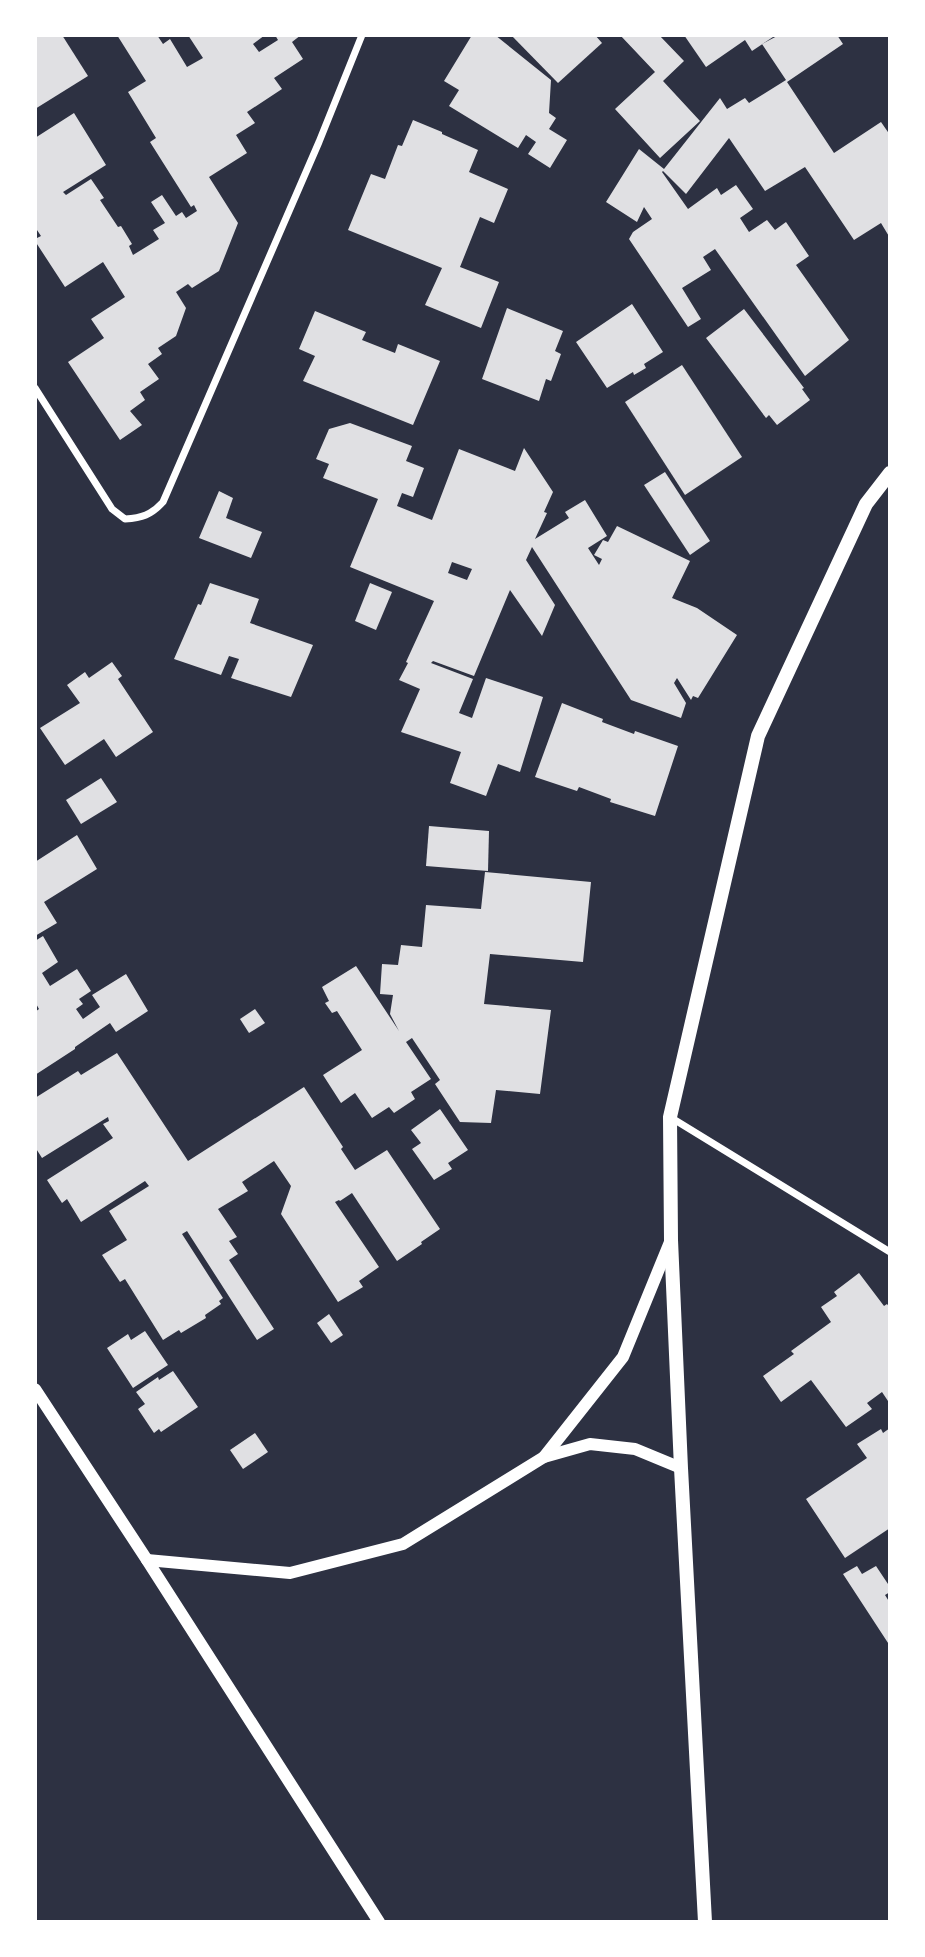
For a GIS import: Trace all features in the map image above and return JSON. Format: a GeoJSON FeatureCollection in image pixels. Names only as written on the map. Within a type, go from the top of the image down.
{"type":"FeatureCollection","features":[{"type":"Feature","properties":{"kind":"main road"},"geometry":{"type":"LineString","coordinates":[[705,1922],[671,1240],[670,1117],[758,736],[866,504],[890,472]]}},
{"type":"Feature","properties":{"kind":"street"},"geometry":{"type":"LineString","coordinates":[[35,388],[112,509],[125,519],[140,518],[153,512],[163,502],[319,142],[362,35]]}},
{"type":"Feature","properties":{"kind":"street"},"geometry":{"type":"LineString","coordinates":[[670,1117],[890,1252]]}},
{"type":"Feature","properties":{"kind":"street"},"geometry":{"type":"LineString","coordinates":[[544,1457],[623,1357],[671,1240]]}},
{"type":"Feature","properties":{"kind":"street"},"geometry":{"type":"LineString","coordinates":[[35,1389],[148,1560],[379,1922]]}},
{"type":"Feature","properties":{"kind":"street"},"geometry":{"type":"LineString","coordinates":[[148,1560],[290,1573],[403,1544],[544,1457],[590,1444],[635,1449],[681,1468]]}},
{"type":"Feature","properties":{"kind":"building"},"geometry":{"type":"Polygon","coordinates":[[[40,35],[62,35],[88,76],[35,109],[35,38],[40,35]]]}},
{"type":"Feature","properties":{"kind":"building"},"geometry":{"type":"Polygon","coordinates":[[[117,35],[157,35],[163,44],[170,39],[187,67],[203,58],[188,35],[265,35],[253,44],[259,52],[278,40],[275,35],[301,35],[292,42],[303,59],[274,78],[282,89],[247,112],[255,123],[236,135],[247,153],[209,177],[238,223],[219,271],[192,288],[188,284],[176,292],[186,308],[176,336],[158,348],[162,354],[148,364],[159,379],[140,392],[145,400],[130,411],[142,425],[120,440],[68,362],[104,338],[91,319],[125,297],[103,262],[65,287],[35,241],[41,236],[35,227],[35,138],[74,113],[106,165],[63,192],[66,195],[91,179],[104,198],[100,200],[132,244],[129,246],[133,255],[159,239],[153,230],[165,223],[151,202],[162,195],[176,216],[182,212],[186,218],[197,211],[194,205],[191,207],[150,142],[156,138],[128,92],[146,81],[117,35]]]}},
{"type":"Feature","properties":{"kind":"building"},"geometry":{"type":"Polygon","coordinates":[[[472,35],[495,35],[551,80],[549,113],[556,118],[549,129],[567,140],[550,168],[528,154],[536,142],[526,135],[518,148],[449,106],[459,90],[444,81],[472,35]]]}},
{"type":"Feature","properties":{"kind":"building"},"geometry":{"type":"Polygon","coordinates":[[[511,35],[595,35],[602,43],[558,83],[511,35]]]}},
{"type":"Feature","properties":{"kind":"building"},"geometry":{"type":"Polygon","coordinates":[[[620,35],[659,35],[684,61],[663,81],[700,121],[660,158],[615,109],[655,72],[620,35]]]}},
{"type":"Feature","properties":{"kind":"building"},"geometry":{"type":"Polygon","coordinates":[[[684,35],[776,35],[752,51],[745,40],[706,67],[684,35]]]}},
{"type":"Feature","properties":{"kind":"building"},"geometry":{"type":"Polygon","coordinates":[[[779,35],[837,35],[843,44],[787,82],[834,153],[881,122],[890,135],[890,238],[881,223],[854,240],[805,167],[765,191],[729,138],[686,194],[662,172],[688,209],[717,188],[721,195],[736,185],[753,209],[740,218],[749,232],[767,220],[775,230],[786,222],[809,256],[796,265],[849,340],[805,376],[715,249],[703,257],[711,270],[682,288],[701,319],[688,327],[629,239],[633,232],[652,219],[644,207],[637,222],[606,202],[639,149],[664,169],[720,98],[727,109],[745,98],[749,103],[786,80],[762,44],[779,35]]]}},
{"type":"Feature","properties":{"kind":"building"},"geometry":{"type":"Polygon","coordinates":[[[413,120],[478,150],[469,172],[508,189],[494,223],[480,217],[460,267],[499,282],[481,328],[425,305],[442,268],[348,230],[371,174],[385,179],[398,145],[402,146],[413,120]]]}},
{"type":"Feature","properties":{"kind":"building"},"geometry":{"type":"Polygon","coordinates":[[[632,304],[663,352],[644,364],[646,368],[634,375],[633,372],[607,388],[576,342],[632,304]]]}},
{"type":"Feature","properties":{"kind":"building"},"geometry":{"type":"Polygon","coordinates":[[[507,308],[563,331],[555,351],[561,354],[551,381],[546,379],[539,401],[482,379],[507,308]]]}},
{"type":"Feature","properties":{"kind":"building"},"geometry":{"type":"Polygon","coordinates":[[[744,309],[804,388],[802,389],[810,400],[777,425],[769,415],[766,418],[706,338],[744,309]]]}},
{"type":"Feature","properties":{"kind":"building"},"geometry":{"type":"Polygon","coordinates":[[[315,311],[366,332],[362,340],[395,353],[398,344],[440,361],[413,425],[303,381],[315,356],[299,349],[315,311]]]}},
{"type":"Feature","properties":{"kind":"building"},"geometry":{"type":"Polygon","coordinates":[[[682,365],[742,457],[685,495],[625,402],[682,365]]]}},
{"type":"Feature","properties":{"kind":"building"},"geometry":{"type":"Polygon","coordinates":[[[350,423],[412,446],[406,461],[424,468],[413,497],[402,493],[397,506],[432,520],[459,449],[515,471],[524,448],[553,492],[535,539],[569,518],[565,512],[585,500],[607,536],[588,548],[599,565],[602,559],[594,555],[603,540],[608,542],[617,526],[690,561],[672,598],[697,608],[737,635],[698,698],[693,696],[691,700],[677,678],[674,683],[686,703],[681,718],[631,700],[532,547],[526,560],[555,605],[542,636],[510,590],[474,676],[433,661],[431,663],[473,679],[459,713],[472,718],[486,678],[543,697],[520,772],[498,764],[486,796],[450,783],[461,752],[401,732],[420,689],[399,680],[434,601],[350,567],[378,499],[323,478],[329,464],[316,459],[329,429],[350,423]],[[452,562],[448,573],[467,580],[472,569],[452,562]]]}},
{"type":"Feature","properties":{"kind":"building"},"geometry":{"type":"Polygon","coordinates":[[[665,472],[710,541],[690,555],[644,485],[665,472]]]}},
{"type":"Feature","properties":{"kind":"building"},"geometry":{"type":"Polygon","coordinates":[[[219,491],[233,498],[226,518],[262,532],[251,558],[199,538],[219,491]]]}},
{"type":"Feature","properties":{"kind":"building"},"geometry":{"type":"Polygon","coordinates":[[[210,583],[259,599],[250,623],[313,645],[291,697],[231,678],[239,659],[229,656],[221,675],[174,659],[210,583]]]}},
{"type":"Feature","properties":{"kind":"building"},"geometry":{"type":"Polygon","coordinates":[[[370,583],[392,592],[376,630],[355,621],[370,583]]]}},
{"type":"Feature","properties":{"kind":"building"},"geometry":{"type":"Polygon","coordinates":[[[112,662],[122,676],[118,679],[153,732],[116,757],[104,739],[65,765],[40,728],[80,703],[67,685],[85,672],[89,678],[112,662]]]}},
{"type":"Feature","properties":{"kind":"building"},"geometry":{"type":"Polygon","coordinates":[[[562,703],[634,734],[635,731],[678,746],[655,816],[610,802],[611,799],[579,787],[577,791],[535,777],[562,703]]]}},
{"type":"Feature","properties":{"kind":"building"},"geometry":{"type":"Polygon","coordinates":[[[101,778],[117,802],[81,824],[66,800],[101,778]]]}},
{"type":"Feature","properties":{"kind":"building"},"geometry":{"type":"Polygon","coordinates":[[[429,826],[489,831],[488,871],[426,866],[429,826]]]}},
{"type":"Feature","properties":{"kind":"building"},"geometry":{"type":"Polygon","coordinates":[[[77,835],[97,869],[44,902],[57,923],[35,936],[35,862],[77,835]]]}},
{"type":"Feature","properties":{"kind":"building"},"geometry":{"type":"Polygon","coordinates":[[[485,872],[591,882],[583,962],[490,954],[484,1004],[551,1010],[540,1094],[496,1090],[491,1123],[460,1122],[435,1084],[440,1080],[412,1038],[406,1042],[431,1079],[411,1092],[415,1099],[394,1113],[389,1107],[372,1118],[355,1093],[341,1103],[323,1075],[362,1050],[337,1011],[332,1013],[325,1003],[329,1001],[322,987],[356,966],[399,1031],[390,1014],[393,995],[380,994],[382,964],[398,965],[401,945],[422,947],[426,905],[481,909],[485,872]]]}},
{"type":"Feature","properties":{"kind":"building"},"geometry":{"type":"Polygon","coordinates":[[[43,936],[58,962],[42,973],[50,986],[77,969],[91,991],[79,999],[83,1004],[76,1009],[83,1019],[100,1007],[92,995],[126,974],[148,1011],[116,1032],[110,1023],[35,1075],[35,1012],[39,1009],[35,1002],[35,941],[43,936]]]}},
{"type":"Feature","properties":{"kind":"building"},"geometry":{"type":"Polygon","coordinates":[[[255,1009],[265,1023],[249,1033],[240,1019],[255,1009]]]}},
{"type":"Feature","properties":{"kind":"building"},"geometry":{"type":"Polygon","coordinates":[[[117,1053],[188,1161],[304,1087],[355,1170],[387,1150],[440,1229],[397,1261],[352,1193],[335,1202],[379,1267],[359,1281],[363,1287],[338,1302],[281,1214],[291,1186],[274,1161],[242,1182],[248,1191],[218,1209],[237,1237],[229,1241],[238,1254],[229,1260],[274,1329],[257,1340],[187,1231],[182,1234],[223,1298],[219,1301],[221,1304],[205,1315],[206,1318],[163,1340],[125,1279],[120,1282],[102,1255],[127,1240],[109,1211],[149,1186],[145,1181],[81,1222],[67,1199],[62,1203],[47,1180],[113,1138],[103,1124],[109,1121],[108,1117],[42,1158],[35,1147],[35,1098],[78,1071],[81,1075],[117,1053]]]}},
{"type":"Feature","properties":{"kind":"building"},"geometry":{"type":"Polygon","coordinates":[[[440,1109],[468,1150],[448,1163],[452,1169],[434,1180],[412,1149],[421,1143],[411,1130],[440,1109]]]}},
{"type":"Feature","properties":{"kind":"building"},"geometry":{"type":"Polygon","coordinates":[[[859,1273],[884,1306],[887,1304],[890,1308],[890,1404],[882,1392],[867,1403],[872,1409],[846,1427],[811,1380],[781,1402],[763,1376],[794,1354],[791,1351],[831,1322],[821,1307],[837,1296],[834,1292],[859,1273]]]}},
{"type":"Feature","properties":{"kind":"building"},"geometry":{"type":"Polygon","coordinates":[[[329,1314],[343,1335],[331,1343],[317,1323],[329,1314]]]}},
{"type":"Feature","properties":{"kind":"building"},"geometry":{"type":"Polygon","coordinates":[[[145,1331],[168,1365],[133,1388],[107,1348],[128,1334],[131,1340],[145,1331]]]}},
{"type":"Feature","properties":{"kind":"building"},"geometry":{"type":"Polygon","coordinates":[[[173,1371],[198,1407],[161,1432],[159,1429],[154,1433],[138,1409],[145,1404],[136,1392],[158,1377],[159,1380],[173,1371]]]}},
{"type":"Feature","properties":{"kind":"building"},"geometry":{"type":"Polygon","coordinates":[[[890,1428],[890,1528],[845,1558],[806,1499],[867,1458],[857,1444],[881,1429],[883,1433],[890,1428]]]}},
{"type":"Feature","properties":{"kind":"building"},"geometry":{"type":"Polygon","coordinates":[[[255,1433],[268,1452],[243,1469],[230,1450],[255,1433]]]}},
{"type":"Feature","properties":{"kind":"building"},"geometry":{"type":"Polygon","coordinates":[[[857,1566],[862,1574],[876,1566],[890,1587],[890,1592],[885,1595],[890,1603],[890,1646],[843,1574],[857,1566]]]}}]}
